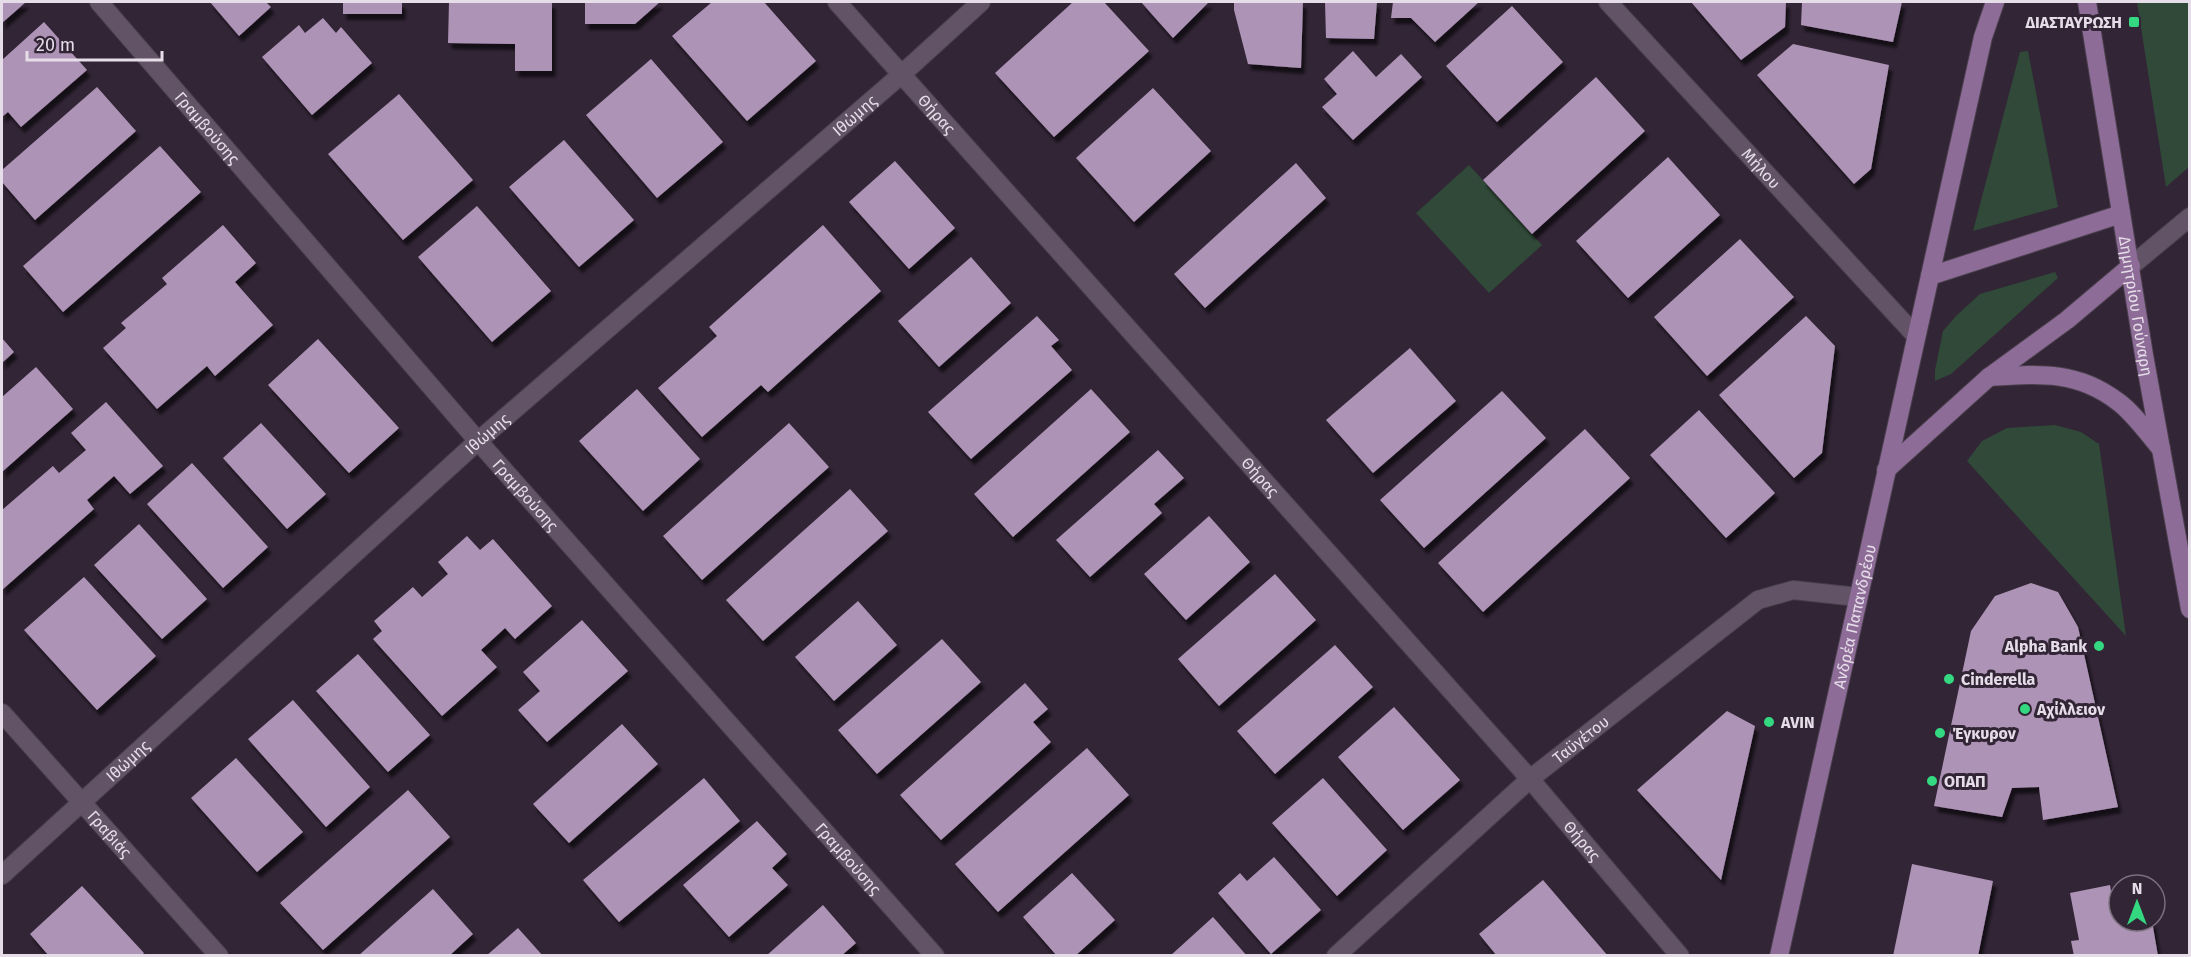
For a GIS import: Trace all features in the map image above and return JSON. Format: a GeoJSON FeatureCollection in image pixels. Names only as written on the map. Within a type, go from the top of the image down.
{"type":"FeatureCollection","features":[{"type":"Feature","properties":{"kind":"main road","name":"Ανδρέα Παπανδρέου"},"geometry":{"type":"LineString","coordinates":[[1779,956],[1983,37],[1995,2]]}},
{"type":"Feature","properties":{"kind":"main road","name":"Δημητρίου Γούναρη"},"geometry":{"type":"LineString","coordinates":[[2087,2],[2144,355],[2190,609]]}},
{"type":"Feature","properties":{"kind":"main road"},"geometry":{"type":"LineString","coordinates":[[1930,276],[2121,214]]}},
{"type":"Feature","properties":{"kind":"main road"},"geometry":{"type":"LineString","coordinates":[[1886,470],[1989,377],[2067,320],[2131,266]]}},
{"type":"Feature","properties":{"kind":"main road"},"geometry":{"type":"LineString","coordinates":[[1989,377],[2036,374],[2065,376],[2087,383],[2119,402],[2161,449]]}},
{"type":"Feature","properties":{"kind":"street","name":"Γραμβούσης"},"geometry":{"type":"LineString","coordinates":[[99,2],[478,441],[935,956]]}},
{"type":"Feature","properties":{"kind":"street","name":"Θήρας"},"geometry":{"type":"LineString","coordinates":[[837,2],[1530,779],[1680,956]]}},
{"type":"Feature","properties":{"kind":"street","name":"Ιθώμης"},"geometry":{"type":"LineString","coordinates":[[2,875],[478,441],[902,74],[981,2]]}},
{"type":"Feature","properties":{"kind":"street","name":"Μήλου"},"geometry":{"type":"LineString","coordinates":[[1608,2],[1916,336]]}},
{"type":"Feature","properties":{"kind":"street"},"geometry":{"type":"LineString","coordinates":[[2131,266],[2190,217]]}},
{"type":"Feature","properties":{"kind":"street","name":"Ταϋγέτου"},"geometry":{"type":"LineString","coordinates":[[1336,956],[1530,779],[1758,600],[1792,590],[1858,597]]}},
{"type":"Feature","properties":{"kind":"street","name":"Γραβιάς"},"geometry":{"type":"LineString","coordinates":[[2,713],[219,956]]}},
{"type":"Feature","properties":{"kind":"green space"},"geometry":{"type":"Polygon","coordinates":[[[2137,2],[2189,2],[2189,167],[2166,187],[2137,2]]]}},
{"type":"Feature","properties":{"kind":"green space"},"geometry":{"type":"Polygon","coordinates":[[[2028,51],[2058,207],[1973,231],[2020,52],[2028,51]]]}},
{"type":"Feature","properties":{"kind":"green space"},"geometry":{"type":"Polygon","coordinates":[[[1469,165],[1542,245],[1489,293],[1416,213],[1469,165]]]}},
{"type":"Feature","properties":{"kind":"green space"},"geometry":{"type":"Polygon","coordinates":[[[2055,272],[2058,278],[1951,374],[1935,381],[1943,331],[1980,294],[2055,272]]]}},
{"type":"Feature","properties":{"kind":"green space"},"geometry":{"type":"Polygon","coordinates":[[[2055,425],[2081,432],[2099,444],[2126,636],[1967,461],[1982,441],[2007,428],[2055,425]]]}},
{"type":"Feature","properties":{"kind":"building"},"geometry":{"type":"Polygon","coordinates":[[[2,2],[26,2],[2,23],[2,2]]]}},
{"type":"Feature","properties":{"kind":"building"},"geometry":{"type":"Polygon","coordinates":[[[210,2],[266,2],[271,7],[239,36],[210,2]]]}},
{"type":"Feature","properties":{"kind":"building"},"geometry":{"type":"Polygon","coordinates":[[[343,2],[402,2],[402,14],[343,14],[343,2]]]}},
{"type":"Feature","properties":{"kind":"building"},"geometry":{"type":"Polygon","coordinates":[[[449,2],[552,2],[552,71],[515,71],[515,44],[448,43],[449,2]]]}},
{"type":"Feature","properties":{"kind":"building"},"geometry":{"type":"Polygon","coordinates":[[[585,2],[660,2],[635,24],[585,24],[585,2]]]}},
{"type":"Feature","properties":{"kind":"building"},"geometry":{"type":"Polygon","coordinates":[[[712,2],[764,2],[816,61],[747,121],[672,36],[712,2]]]}},
{"type":"Feature","properties":{"kind":"building"},"geometry":{"type":"Polygon","coordinates":[[[1073,2],[1104,2],[1149,51],[1054,137],[995,73],[1073,2]]]}},
{"type":"Feature","properties":{"kind":"building"},"geometry":{"type":"Polygon","coordinates":[[[1141,2],[1209,2],[1173,38],[1141,2]]]}},
{"type":"Feature","properties":{"kind":"building"},"geometry":{"type":"Polygon","coordinates":[[[1234,2],[1303,2],[1301,68],[1248,64],[1234,2]]]}},
{"type":"Feature","properties":{"kind":"building"},"geometry":{"type":"Polygon","coordinates":[[[1325,2],[1377,2],[1374,39],[1326,38],[1325,2]]]}},
{"type":"Feature","properties":{"kind":"building"},"geometry":{"type":"Polygon","coordinates":[[[1393,2],[1479,2],[1435,42],[1411,18],[1391,18],[1393,2]]]}},
{"type":"Feature","properties":{"kind":"building"},"geometry":{"type":"Polygon","coordinates":[[[1691,2],[1786,2],[1785,27],[1741,60],[1691,2]]]}},
{"type":"Feature","properties":{"kind":"building"},"geometry":{"type":"Polygon","coordinates":[[[1802,2],[1902,2],[1893,42],[1801,25],[1802,2]]]}},
{"type":"Feature","properties":{"kind":"building"},"geometry":{"type":"Polygon","coordinates":[[[1512,6],[1563,62],[1497,122],[1446,66],[1512,6]]]}},
{"type":"Feature","properties":{"kind":"building"},"geometry":{"type":"Polygon","coordinates":[[[323,18],[336,33],[341,27],[372,63],[312,115],[262,57],[299,25],[305,33],[323,18]]]}},
{"type":"Feature","properties":{"kind":"building"},"geometry":{"type":"Polygon","coordinates":[[[44,22],[87,70],[21,127],[8,112],[2,117],[2,60],[44,22]]]}},
{"type":"Feature","properties":{"kind":"building"},"geometry":{"type":"Polygon","coordinates":[[[1793,44],[1889,65],[1871,169],[1854,184],[1757,75],[1793,44]]]}},
{"type":"Feature","properties":{"kind":"building"},"geometry":{"type":"Polygon","coordinates":[[[1353,51],[1376,77],[1401,54],[1422,77],[1353,140],[1322,107],[1337,94],[1324,79],[1353,51]]]}},
{"type":"Feature","properties":{"kind":"building"},"geometry":{"type":"Polygon","coordinates":[[[651,59],[723,142],[657,198],[586,115],[651,59]]]}},
{"type":"Feature","properties":{"kind":"building"},"geometry":{"type":"Polygon","coordinates":[[[1596,77],[1645,131],[1532,234],[1483,180],[1596,77]]]}},
{"type":"Feature","properties":{"kind":"building"},"geometry":{"type":"Polygon","coordinates":[[[97,87],[136,131],[35,220],[2,182],[2,170],[97,87]]]}},
{"type":"Feature","properties":{"kind":"building"},"geometry":{"type":"Polygon","coordinates":[[[1153,88],[1211,151],[1134,222],[1076,158],[1153,88]]]}},
{"type":"Feature","properties":{"kind":"building"},"geometry":{"type":"Polygon","coordinates":[[[399,94],[473,180],[403,240],[328,154],[399,94]]]}},
{"type":"Feature","properties":{"kind":"building"},"geometry":{"type":"Polygon","coordinates":[[[564,140],[634,220],[579,267],[509,187],[564,140]]]}},
{"type":"Feature","properties":{"kind":"building"},"geometry":{"type":"Polygon","coordinates":[[[160,146],[201,192],[63,312],[23,266],[160,146]]]}},
{"type":"Feature","properties":{"kind":"building"},"geometry":{"type":"Polygon","coordinates":[[[1668,157],[1720,215],[1628,298],[1576,241],[1668,157]]]}},
{"type":"Feature","properties":{"kind":"building"},"geometry":{"type":"Polygon","coordinates":[[[895,161],[955,228],[909,269],[849,202],[895,161]]]}},
{"type":"Feature","properties":{"kind":"building"},"geometry":{"type":"Polygon","coordinates":[[[1296,163],[1326,198],[1205,308],[1174,274],[1296,163]]]}},
{"type":"Feature","properties":{"kind":"building"},"geometry":{"type":"Polygon","coordinates":[[[477,206],[551,291],[492,342],[418,257],[477,206]]]}},
{"type":"Feature","properties":{"kind":"building"},"geometry":{"type":"Polygon","coordinates":[[[223,225],[256,263],[235,282],[273,325],[215,376],[207,366],[157,409],[103,348],[126,328],[121,323],[167,284],[162,278],[223,225]]]}},
{"type":"Feature","properties":{"kind":"building"},"geometry":{"type":"Polygon","coordinates":[[[823,225],[881,291],[768,392],[761,385],[702,437],[658,388],[717,336],[709,327],[823,225]]]}},
{"type":"Feature","properties":{"kind":"building"},"geometry":{"type":"Polygon","coordinates":[[[1740,239],[1794,297],[1707,376],[1654,317],[1740,239]]]}},
{"type":"Feature","properties":{"kind":"building"},"geometry":{"type":"Polygon","coordinates":[[[971,257],[1011,303],[939,367],[898,321],[971,257]]]}},
{"type":"Feature","properties":{"kind":"building"},"geometry":{"type":"Polygon","coordinates":[[[1037,316],[1059,340],[1051,346],[1072,370],[971,459],[928,412],[1037,316]]]}},
{"type":"Feature","properties":{"kind":"building"},"geometry":{"type":"Polygon","coordinates":[[[1806,316],[1835,346],[1822,453],[1794,478],[1719,395],[1806,316]]]}},
{"type":"Feature","properties":{"kind":"building"},"geometry":{"type":"Polygon","coordinates":[[[2,338],[14,352],[2,363],[2,338]]]}},
{"type":"Feature","properties":{"kind":"building"},"geometry":{"type":"Polygon","coordinates":[[[318,339],[399,428],[349,473],[268,385],[318,339]]]}},
{"type":"Feature","properties":{"kind":"building"},"geometry":{"type":"Polygon","coordinates":[[[1410,348],[1456,401],[1373,473],[1326,420],[1410,348]]]}},
{"type":"Feature","properties":{"kind":"building"},"geometry":{"type":"Polygon","coordinates":[[[36,367],[73,409],[2,472],[2,397],[36,367]]]}},
{"type":"Feature","properties":{"kind":"building"},"geometry":{"type":"Polygon","coordinates":[[[637,389],[700,459],[643,511],[579,441],[637,389]]]}},
{"type":"Feature","properties":{"kind":"building"},"geometry":{"type":"Polygon","coordinates":[[[1091,389],[1130,432],[1013,537],[974,494],[1091,389]]]}},
{"type":"Feature","properties":{"kind":"building"},"geometry":{"type":"Polygon","coordinates":[[[1502,391],[1546,438],[1424,548],[1380,500],[1502,391]]]}},
{"type":"Feature","properties":{"kind":"building"},"geometry":{"type":"Polygon","coordinates":[[[106,402],[163,466],[130,494],[114,476],[87,500],[94,509],[2,590],[2,510],[53,466],[59,473],[86,450],[71,433],[106,402]]]}},
{"type":"Feature","properties":{"kind":"building"},"geometry":{"type":"Polygon","coordinates":[[[1699,410],[1775,493],[1726,538],[1650,455],[1699,410]]]}},
{"type":"Feature","properties":{"kind":"building"},"geometry":{"type":"Polygon","coordinates":[[[261,423],[326,494],[287,529],[223,458],[261,423]]]}},
{"type":"Feature","properties":{"kind":"building"},"geometry":{"type":"Polygon","coordinates":[[[789,423],[829,467],[702,580],[663,536],[789,423]]]}},
{"type":"Feature","properties":{"kind":"building"},"geometry":{"type":"Polygon","coordinates":[[[1585,429],[1630,478],[1483,612],[1438,563],[1585,429]]]}},
{"type":"Feature","properties":{"kind":"building"},"geometry":{"type":"Polygon","coordinates":[[[1158,450],[1184,478],[1154,504],[1162,513],[1090,577],[1056,540],[1158,450]]]}},
{"type":"Feature","properties":{"kind":"building"},"geometry":{"type":"Polygon","coordinates":[[[192,463],[268,547],[223,588],[147,504],[192,463]]]}},
{"type":"Feature","properties":{"kind":"building"},"geometry":{"type":"Polygon","coordinates":[[[850,489],[888,531],[763,641],[726,600],[850,489]]]}},
{"type":"Feature","properties":{"kind":"building"},"geometry":{"type":"Polygon","coordinates":[[[1209,516],[1250,562],[1186,620],[1144,574],[1209,516]]]}},
{"type":"Feature","properties":{"kind":"building"},"geometry":{"type":"Polygon","coordinates":[[[139,524],[207,599],[162,639],[94,565],[139,524]]]}},
{"type":"Feature","properties":{"kind":"building"},"geometry":{"type":"Polygon","coordinates":[[[467,536],[480,550],[493,539],[552,606],[515,639],[505,628],[481,650],[497,667],[442,716],[373,639],[382,631],[374,621],[413,587],[422,597],[448,574],[438,562],[467,536]]]}},
{"type":"Feature","properties":{"kind":"building"},"geometry":{"type":"Polygon","coordinates":[[[1275,574],[1316,620],[1219,706],[1178,659],[1275,574]]]}},
{"type":"Feature","properties":{"kind":"building"},"geometry":{"type":"Polygon","coordinates":[[[84,577],[156,656],[97,710],[24,630],[84,577]]]}},
{"type":"Feature","properties":{"kind":"building","name":"Αχίλλειον"},"geometry":{"type":"Polygon","coordinates":[[[2031,583],[2058,592],[2078,627],[2118,807],[2043,820],[2039,787],[2012,788],[2002,817],[1934,806],[1971,631],[1995,596],[2031,583]]]}},
{"type":"Feature","properties":{"kind":"building"},"geometry":{"type":"Polygon","coordinates":[[[858,601],[897,645],[834,701],[795,657],[858,601]]]}},
{"type":"Feature","properties":{"kind":"building"},"geometry":{"type":"Polygon","coordinates":[[[582,620],[628,671],[547,742],[518,710],[540,691],[523,672],[582,620]]]}},
{"type":"Feature","properties":{"kind":"building"},"geometry":{"type":"Polygon","coordinates":[[[942,639],[981,682],[877,774],[838,730],[942,639]]]}},
{"type":"Feature","properties":{"kind":"building"},"geometry":{"type":"Polygon","coordinates":[[[1335,645],[1373,687],[1275,774],[1237,731],[1335,645]]]}},
{"type":"Feature","properties":{"kind":"building"},"geometry":{"type":"Polygon","coordinates":[[[358,654],[430,735],[388,772],[316,691],[358,654]]]}},
{"type":"Feature","properties":{"kind":"building"},"geometry":{"type":"Polygon","coordinates":[[[1025,683],[1048,709],[1033,722],[1051,742],[941,840],[900,795],[1025,683]]]}},
{"type":"Feature","properties":{"kind":"building"},"geometry":{"type":"Polygon","coordinates":[[[293,700],[370,787],[326,827],[248,739],[293,700]]]}},
{"type":"Feature","properties":{"kind":"building"},"geometry":{"type":"Polygon","coordinates":[[[1394,707],[1460,780],[1403,830],[1338,757],[1394,707]]]}},
{"type":"Feature","properties":{"kind":"building"},"geometry":{"type":"Polygon","coordinates":[[[1727,711],[1755,726],[1721,880],[1637,790],[1727,711]]]}},
{"type":"Feature","properties":{"kind":"building"},"geometry":{"type":"Polygon","coordinates":[[[622,724],[658,764],[569,843],[533,804],[622,724]]]}},
{"type":"Feature","properties":{"kind":"building"},"geometry":{"type":"Polygon","coordinates":[[[1087,748],[1129,795],[998,912],[955,864],[1087,748]]]}},
{"type":"Feature","properties":{"kind":"building"},"geometry":{"type":"Polygon","coordinates":[[[236,758],[303,832],[257,872],[191,798],[236,758]]]}},
{"type":"Feature","properties":{"kind":"building"},"geometry":{"type":"Polygon","coordinates":[[[704,778],[740,821],[619,922],[583,880],[704,778]]]}},
{"type":"Feature","properties":{"kind":"building"},"geometry":{"type":"Polygon","coordinates":[[[1323,778],[1387,850],[1337,896],[1272,823],[1323,778]]]}},
{"type":"Feature","properties":{"kind":"building"},"geometry":{"type":"Polygon","coordinates":[[[408,790],[450,837],[323,950],[280,903],[408,790]]]}},
{"type":"Feature","properties":{"kind":"building"},"geometry":{"type":"Polygon","coordinates":[[[757,821],[787,854],[772,868],[788,885],[729,937],[683,885],[757,821]]]}},
{"type":"Feature","properties":{"kind":"building"},"geometry":{"type":"Polygon","coordinates":[[[1274,857],[1321,910],[1271,954],[1218,893],[1240,873],[1247,881],[1274,857]]]}},
{"type":"Feature","properties":{"kind":"building"},"geometry":{"type":"Polygon","coordinates":[[[1912,864],[1993,881],[1978,956],[1893,956],[1912,864]]]}},
{"type":"Feature","properties":{"kind":"building"},"geometry":{"type":"Polygon","coordinates":[[[1072,873],[1115,920],[1075,956],[1057,956],[1023,917],[1072,873]]]}},
{"type":"Feature","properties":{"kind":"building"},"geometry":{"type":"Polygon","coordinates":[[[1543,880],[1608,956],[1497,956],[1479,934],[1543,880]]]}},
{"type":"Feature","properties":{"kind":"building"},"geometry":{"type":"Polygon","coordinates":[[[82,886],[144,953],[141,956],[49,956],[30,934],[82,886]]]}},
{"type":"Feature","properties":{"kind":"building"},"geometry":{"type":"Polygon","coordinates":[[[2107,886],[2107,933],[2154,933],[2158,956],[2074,956],[2071,941],[2079,940],[2070,893],[2107,886]]]}},
{"type":"Feature","properties":{"kind":"building"},"geometry":{"type":"Polygon","coordinates":[[[433,889],[473,934],[449,956],[358,956],[433,889]]]}},
{"type":"Feature","properties":{"kind":"building"},"geometry":{"type":"Polygon","coordinates":[[[823,905],[856,943],[841,956],[766,956],[823,905]]]}},
{"type":"Feature","properties":{"kind":"building"},"geometry":{"type":"Polygon","coordinates":[[[1213,917],[1247,956],[1170,956],[1213,917]]]}},
{"type":"Feature","properties":{"kind":"building"},"geometry":{"type":"Polygon","coordinates":[[[518,928],[543,956],[486,956],[518,928]]]}},
{"type":"Feature","properties":{"kind":"place","name":"ΔΙΑΣΤΑΥΡΩΣΗ"},"geometry":{"type":"Point","coordinates":[2134,22]}},
{"type":"Feature","properties":{"kind":"place","name":"Alpha Bank"},"geometry":{"type":"Point","coordinates":[2099,646]}},
{"type":"Feature","properties":{"kind":"place","name":"Cinderella"},"geometry":{"type":"Point","coordinates":[1949,679]}},
{"type":"Feature","properties":{"kind":"place","name":"Αχίλλειον"},"geometry":{"type":"Point","coordinates":[2025,709]}},
{"type":"Feature","properties":{"kind":"place","name":"AVIN"},"geometry":{"type":"Point","coordinates":[1769,722]}},
{"type":"Feature","properties":{"kind":"place","name":"Έγκυρον"},"geometry":{"type":"Point","coordinates":[1940,733]}},
{"type":"Feature","properties":{"kind":"place","name":"ΟΠΑΠ"},"geometry":{"type":"Point","coordinates":[1932,781]}}]}
